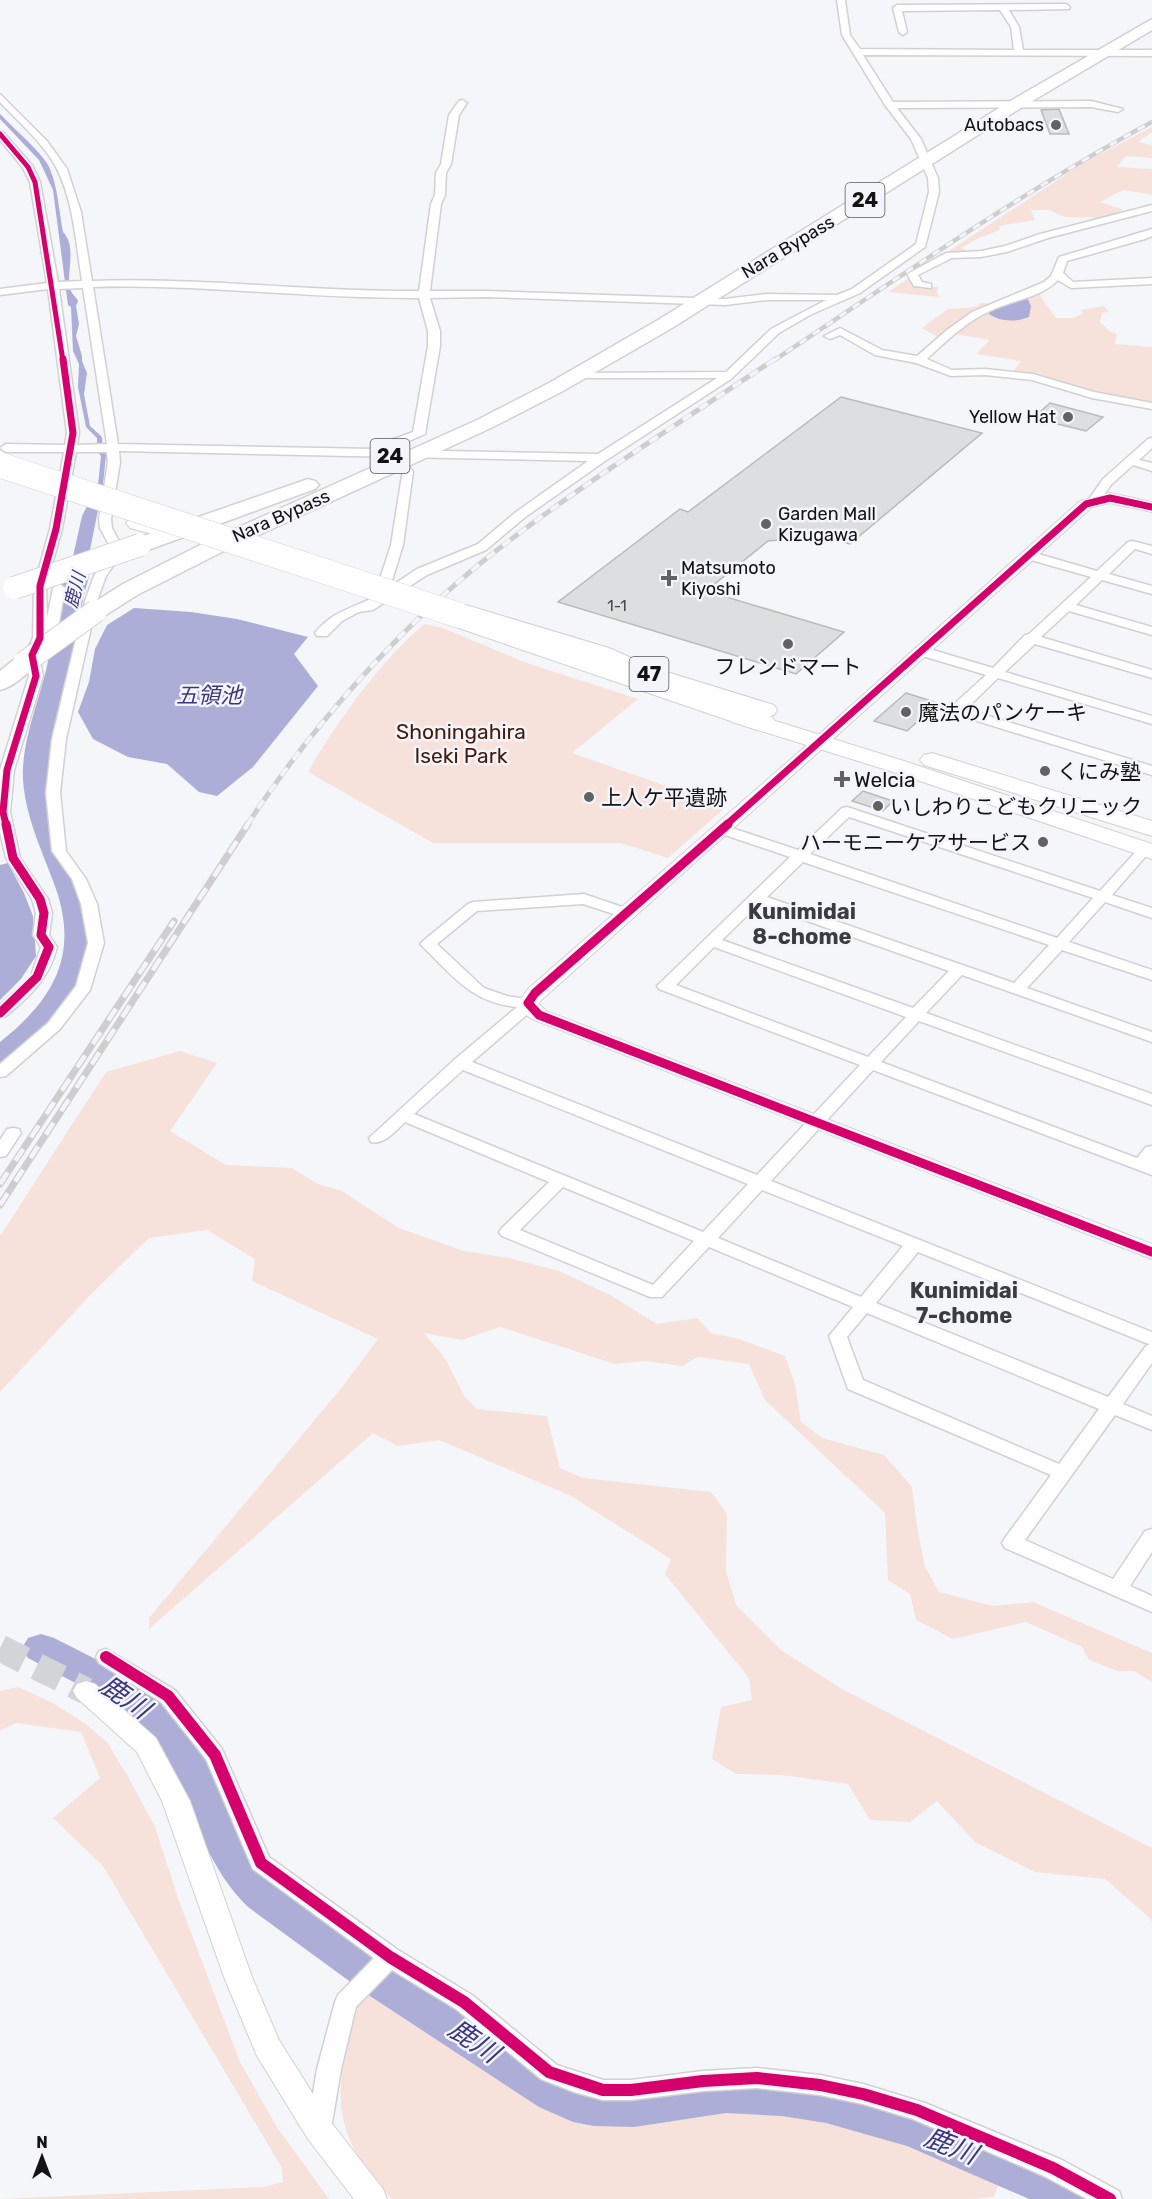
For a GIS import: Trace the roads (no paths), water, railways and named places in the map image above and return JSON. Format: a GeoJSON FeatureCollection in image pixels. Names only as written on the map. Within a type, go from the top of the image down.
{"type":"FeatureCollection","features":[{"type":"Feature","properties":{"kind":"highway","name":"Nara Bypass"},"geometry":{"type":"LineString","coordinates":[[0,682],[96,611],[131,589],[238,545],[524,405],[577,375],[699,302],[1018,103],[1152,24]]}},
{"type":"Feature","properties":{"kind":"highway","name":"Nara Bypass"},"geometry":{"type":"LineString","coordinates":[[174,533],[397,453],[464,426],[548,386],[577,375]]}},
{"type":"Feature","properties":{"kind":"highway"},"geometry":{"type":"LineString","coordinates":[[1,454],[57,479],[197,524]]}},
{"type":"Feature","properties":{"kind":"highway"},"geometry":{"type":"LineString","coordinates":[[1,454],[763,723]]}},
{"type":"Feature","properties":{"kind":"highway"},"geometry":{"type":"LineString","coordinates":[[0,479],[58,491],[623,668],[646,673]]}},
{"type":"Feature","properties":{"kind":"highway"},"geometry":{"type":"LineString","coordinates":[[0,485],[51,496],[139,534]]}},
{"type":"Feature","properties":{"kind":"highway"},"geometry":{"type":"LineString","coordinates":[[7,591],[139,534],[174,533]]}},
{"type":"Feature","properties":{"kind":"main road"},"geometry":{"type":"LineString","coordinates":[[197,524],[238,545]]}},
{"type":"Feature","properties":{"kind":"main road"},"geometry":{"type":"LineString","coordinates":[[174,533],[238,545]]}},
{"type":"Feature","properties":{"kind":"main road","name":"47"},"geometry":{"type":"LineString","coordinates":[[646,673],[827,736],[1020,809],[1150,844]]}},
{"type":"Feature","properties":{"kind":"main road","name":"47"},"geometry":{"type":"LineString","coordinates":[[763,723],[827,736]]}},
{"type":"Feature","properties":{"kind":"street"},"geometry":{"type":"LineString","coordinates":[[322,633],[337,618],[356,608],[368,607],[422,572],[482,547],[520,515],[601,458],[728,375],[775,331],[806,313],[848,296],[924,240],[934,192],[933,178],[927,160],[916,139],[855,52],[846,35],[841,0]]}},
{"type":"Feature","properties":{"kind":"street"},"geometry":{"type":"LineString","coordinates":[[903,32],[897,8],[938,4],[1003,8],[1066,8],[1060,0]]}},
{"type":"Feature","properties":{"kind":"street"},"geometry":{"type":"LineString","coordinates":[[1003,8],[1015,27],[1018,52]]}},
{"type":"Feature","properties":{"kind":"street"},"geometry":{"type":"LineString","coordinates":[[855,52],[1152,53]]}},
{"type":"Feature","properties":{"kind":"street"},"geometry":{"type":"LineString","coordinates":[[0,98],[44,143],[62,168],[76,212],[84,284],[114,462],[105,519],[106,528],[114,543],[112,559],[100,576],[91,601],[59,739],[53,793],[59,851],[79,879],[87,895],[96,943],[84,987],[73,1003],[54,1026],[0,1072]]}},
{"type":"Feature","properties":{"kind":"street"},"geometry":{"type":"LineString","coordinates":[[370,453],[419,434],[434,346],[434,331],[424,296],[436,204],[440,195],[441,173],[447,164],[454,115],[462,103]]}},
{"type":"Feature","properties":{"kind":"street"},"geometry":{"type":"LineString","coordinates":[[890,105],[1091,104],[1118,109]]}},
{"type":"Feature","properties":{"kind":"street"},"geometry":{"type":"LineString","coordinates":[[0,134],[28,167],[35,182],[54,287],[75,449],[40,586],[40,638]]}},
{"type":"Feature","properties":{"kind":"street"},"geometry":{"type":"LineString","coordinates":[[927,286],[918,284],[912,274],[950,255],[981,255],[1152,208]]}},
{"type":"Feature","properties":{"kind":"street"},"geometry":{"type":"LineString","coordinates":[[1138,213],[1152,220]]}},
{"type":"Feature","properties":{"kind":"street"},"geometry":{"type":"LineString","coordinates":[[1069,229],[1103,245]]}},
{"type":"Feature","properties":{"kind":"street"},"geometry":{"type":"LineString","coordinates":[[919,360],[942,338],[973,315],[1053,281],[1063,259],[1152,232]]}},
{"type":"Feature","properties":{"kind":"street"},"geometry":{"type":"LineString","coordinates":[[891,266],[920,268]]}},
{"type":"Feature","properties":{"kind":"street"},"geometry":{"type":"LineString","coordinates":[[1057,274],[1071,285],[1152,281]]}},
{"type":"Feature","properties":{"kind":"street"},"geometry":{"type":"LineString","coordinates":[[0,292],[84,284],[229,286],[364,295],[637,298],[725,302],[766,297],[826,298],[862,286]]}},
{"type":"Feature","properties":{"kind":"street"},"geometry":{"type":"LineString","coordinates":[[830,336],[840,331],[879,353],[919,360],[951,374],[985,372],[1033,377],[1092,395],[1152,406]]}},
{"type":"Feature","properties":{"kind":"street"},"geometry":{"type":"LineString","coordinates":[[577,375],[728,375]]}},
{"type":"Feature","properties":{"kind":"street"},"geometry":{"type":"LineString","coordinates":[[377,1138],[529,1004],[535,993],[827,736],[1028,555],[1086,504],[1095,499],[1107,482],[1152,442]]}},
{"type":"Feature","properties":{"kind":"street"},"geometry":{"type":"LineString","coordinates":[[1,454],[53,447],[601,458]]}},
{"type":"Feature","properties":{"kind":"street"},"geometry":{"type":"LineString","coordinates":[[1131,461],[1152,467]]}},
{"type":"Feature","properties":{"kind":"street"},"geometry":{"type":"LineString","coordinates":[[388,594],[383,588],[397,545],[407,472]]}},
{"type":"Feature","properties":{"kind":"street"},"geometry":{"type":"LineString","coordinates":[[1095,499],[1116,498],[1152,507]]}},
{"type":"Feature","properties":{"kind":"street"},"geometry":{"type":"LineString","coordinates":[[1152,550],[1132,545],[1098,574],[956,710],[1152,771]]}},
{"type":"Feature","properties":{"kind":"street"},"geometry":{"type":"LineString","coordinates":[[1028,555],[1152,590]]}},
{"type":"Feature","properties":{"kind":"street"},"geometry":{"type":"LineString","coordinates":[[0,1013],[33,985],[47,961],[50,947],[41,935],[44,913],[40,899],[13,858],[3,812],[7,770],[22,714],[36,676],[32,655],[40,638],[52,623],[59,588]]}},
{"type":"Feature","properties":{"kind":"street"},"geometry":{"type":"LineString","coordinates":[[1065,606],[1152,632]]}},
{"type":"Feature","properties":{"kind":"street"},"geometry":{"type":"LineString","coordinates":[[1030,638],[1152,674]]}},
{"type":"Feature","properties":{"kind":"street"},"geometry":{"type":"LineString","coordinates":[[921,651],[1152,720]]}},
{"type":"Feature","properties":{"kind":"street"},"geometry":{"type":"LineString","coordinates":[[1152,913],[847,811],[665,986],[1146,1168],[1152,1151]]}},
{"type":"Feature","properties":{"kind":"street"},"geometry":{"type":"LineString","coordinates":[[721,829],[1152,975]]}},
{"type":"Feature","properties":{"kind":"street"},"geometry":{"type":"LineString","coordinates":[[1017,990],[1150,844]]}},
{"type":"Feature","properties":{"kind":"street"},"geometry":{"type":"LineString","coordinates":[[756,898],[1152,1037]]}},
{"type":"Feature","properties":{"kind":"street"},"geometry":{"type":"LineString","coordinates":[[626,913],[584,899],[473,907],[428,944],[478,991],[505,1001],[529,1004],[539,1015],[1152,1252]]}},
{"type":"Feature","properties":{"kind":"street"},"geometry":{"type":"LineString","coordinates":[[711,941],[1152,1100]]}},
{"type":"Feature","properties":{"kind":"street"},"geometry":{"type":"LineString","coordinates":[[561,1180],[508,1232],[656,1293],[959,969]]}},
{"type":"Feature","properties":{"kind":"street"},"geometry":{"type":"LineString","coordinates":[[460,1063],[1152,1339]]}},
{"type":"Feature","properties":{"kind":"street"},"geometry":{"type":"LineString","coordinates":[[403,1115],[1152,1423]]}},
{"type":"Feature","properties":{"kind":"street"},"geometry":{"type":"LineString","coordinates":[[0,1152],[13,1133]]}},
{"type":"Feature","properties":{"kind":"street"},"geometry":{"type":"LineString","coordinates":[[914,1245],[838,1336],[855,1384],[1063,1473]]}},
{"type":"Feature","properties":{"kind":"street"},"geometry":{"type":"LineString","coordinates":[[1152,1350],[1012,1543],[1152,1604]]}},
{"type":"Feature","properties":{"kind":"street"},"geometry":{"type":"LineString","coordinates":[[1117,1589],[1152,1536]]}},
{"type":"Feature","properties":{"kind":"street"},"geometry":{"type":"LineString","coordinates":[[106,1656],[168,1696],[215,1755],[261,1863],[387,1961],[464,2002],[549,2072],[603,2090],[631,2090],[703,2081],[757,2078],[820,2085],[863,2094],[917,2110],[1053,2168],[1110,2199]]}},
{"type":"Feature","properties":{"kind":"street"},"geometry":{"type":"LineString","coordinates":[[86,1690],[147,1745],[171,1791],[238,1977],[267,2047],[319,2130],[372,2199]]}},
{"type":"Feature","properties":{"kind":"street"},"geometry":{"type":"LineString","coordinates":[[319,2130],[329,2069],[346,2002],[387,1961]]}},
{"type":"Feature","properties":{"kind":"water"},"geometry":{"type":"Polygon","coordinates":[[[0,114],[42,157],[53,177],[63,232],[70,246],[69,280],[72,293],[78,301],[76,306],[79,324],[76,336],[87,373],[84,394],[90,426],[102,437],[103,450],[106,455],[103,485],[83,585],[67,616],[68,579],[82,516],[98,485],[101,456],[97,451],[97,438],[86,427],[78,387],[79,364],[73,351],[71,307],[68,305],[53,190],[39,160],[0,119],[0,114]]]}},
{"type":"Feature","properties":{"kind":"water"},"geometry":{"type":"Polygon","coordinates":[[[1027,297],[1031,306],[1029,317],[1008,320],[998,319],[989,314],[990,309],[1027,297]]]}},
{"type":"Feature","properties":{"kind":"water","name":"五領池"},"geometry":{"type":"Polygon","coordinates":[[[134,608],[191,612],[237,619],[308,637],[294,654],[318,686],[253,767],[217,796],[199,792],[167,764],[128,757],[93,739],[78,712],[89,682],[95,649],[107,625],[134,608]]]}},
{"type":"Feature","properties":{"kind":"water"},"geometry":{"type":"Polygon","coordinates":[[[8,863],[33,916],[36,956],[21,979],[0,1000],[0,865],[8,863]]]}},
{"type":"Feature","properties":{"kind":"waterway","name":"鹿川"},"geometry":{"type":"LineString","coordinates":[[0,1056],[31,1030],[58,998],[74,969],[80,941],[77,915],[70,889],[39,808],[36,778],[42,733],[58,673],[69,607],[77,577]]}},
{"type":"Feature","properties":{"kind":"waterway","name":"鹿川"},"geometry":{"type":"LineString","coordinates":[[41,1648],[119,1688],[155,1716],[175,1742],[192,1771],[234,1863],[240,1873],[262,1896],[382,1982],[554,2094],[580,2105],[614,2108],[648,2107],[726,2094],[782,2097],[826,2104],[911,2128],[953,2144],[1074,2199]]}},
{"type":"Feature","properties":{"kind":"tunnel"},"geometry":{"type":"LineString","coordinates":[[0,1648],[86,1691]]}},
{"type":"Feature","properties":{"kind":"railway"},"geometry":{"type":"LineString","coordinates":[[773,361],[1007,207],[1152,122]]}},
{"type":"Feature","properties":{"kind":"railway"},"geometry":{"type":"LineString","coordinates":[[247,825],[298,753],[357,682],[421,616],[454,586],[487,558],[557,506],[775,359]]}},
{"type":"Feature","properties":{"kind":"railway"},"geometry":{"type":"LineString","coordinates":[[0,1205],[248,824]]}},
{"type":"Feature","properties":{"kind":"railway"},"geometry":{"type":"LineString","coordinates":[[0,1184],[174,921]]}},
{"type":"Feature","properties":{"kind":"place","name":"Autobacs"},"geometry":{"type":"Point","coordinates":[1056,125]}},
{"type":"Feature","properties":{"kind":"place","name":"Yellow Hat"},"geometry":{"type":"Point","coordinates":[1068,417]}},
{"type":"Feature","properties":{"kind":"place","name":"Garden Mall Kizugawa"},"geometry":{"type":"Point","coordinates":[766,524]}},
{"type":"Feature","properties":{"kind":"place","name":"Matsumoto Kiyoshi"},"geometry":{"type":"Point","coordinates":[669,578]}},
{"type":"Feature","properties":{"kind":"place","name":"フレンドマート"},"geometry":{"type":"Point","coordinates":[788,644]}},
{"type":"Feature","properties":{"kind":"place","name":"魔法のパンケーキ"},"geometry":{"type":"Point","coordinates":[906,712]}},
{"type":"Feature","properties":{"kind":"place","name":"くにみ塾"},"geometry":{"type":"Point","coordinates":[1045,771]}},
{"type":"Feature","properties":{"kind":"place","name":"Welcia"},"geometry":{"type":"Point","coordinates":[842,779]}},
{"type":"Feature","properties":{"kind":"place","name":"上人ケ平遺跡"},"geometry":{"type":"Point","coordinates":[589,797]}},
{"type":"Feature","properties":{"kind":"place","name":"いしわりこどもクリニック"},"geometry":{"type":"Point","coordinates":[878,806]}},
{"type":"Feature","properties":{"kind":"place","name":"ハーモニーケアサービス"},"geometry":{"type":"Point","coordinates":[1043,842]}},
{"type":"Feature","properties":{"kind":"district","name":"Kunimidai 8-chome"},"geometry":{"type":"Point","coordinates":[802,924]}},
{"type":"Feature","properties":{"kind":"district","name":"Kunimidai 7-chome"},"geometry":{"type":"Point","coordinates":[964,1302]}},
{"type":"Feature","properties":{"kind":"park label","name":"Shoningahira Iseki Park"},"geometry":{"type":"Point","coordinates":[461,743]}}]}
